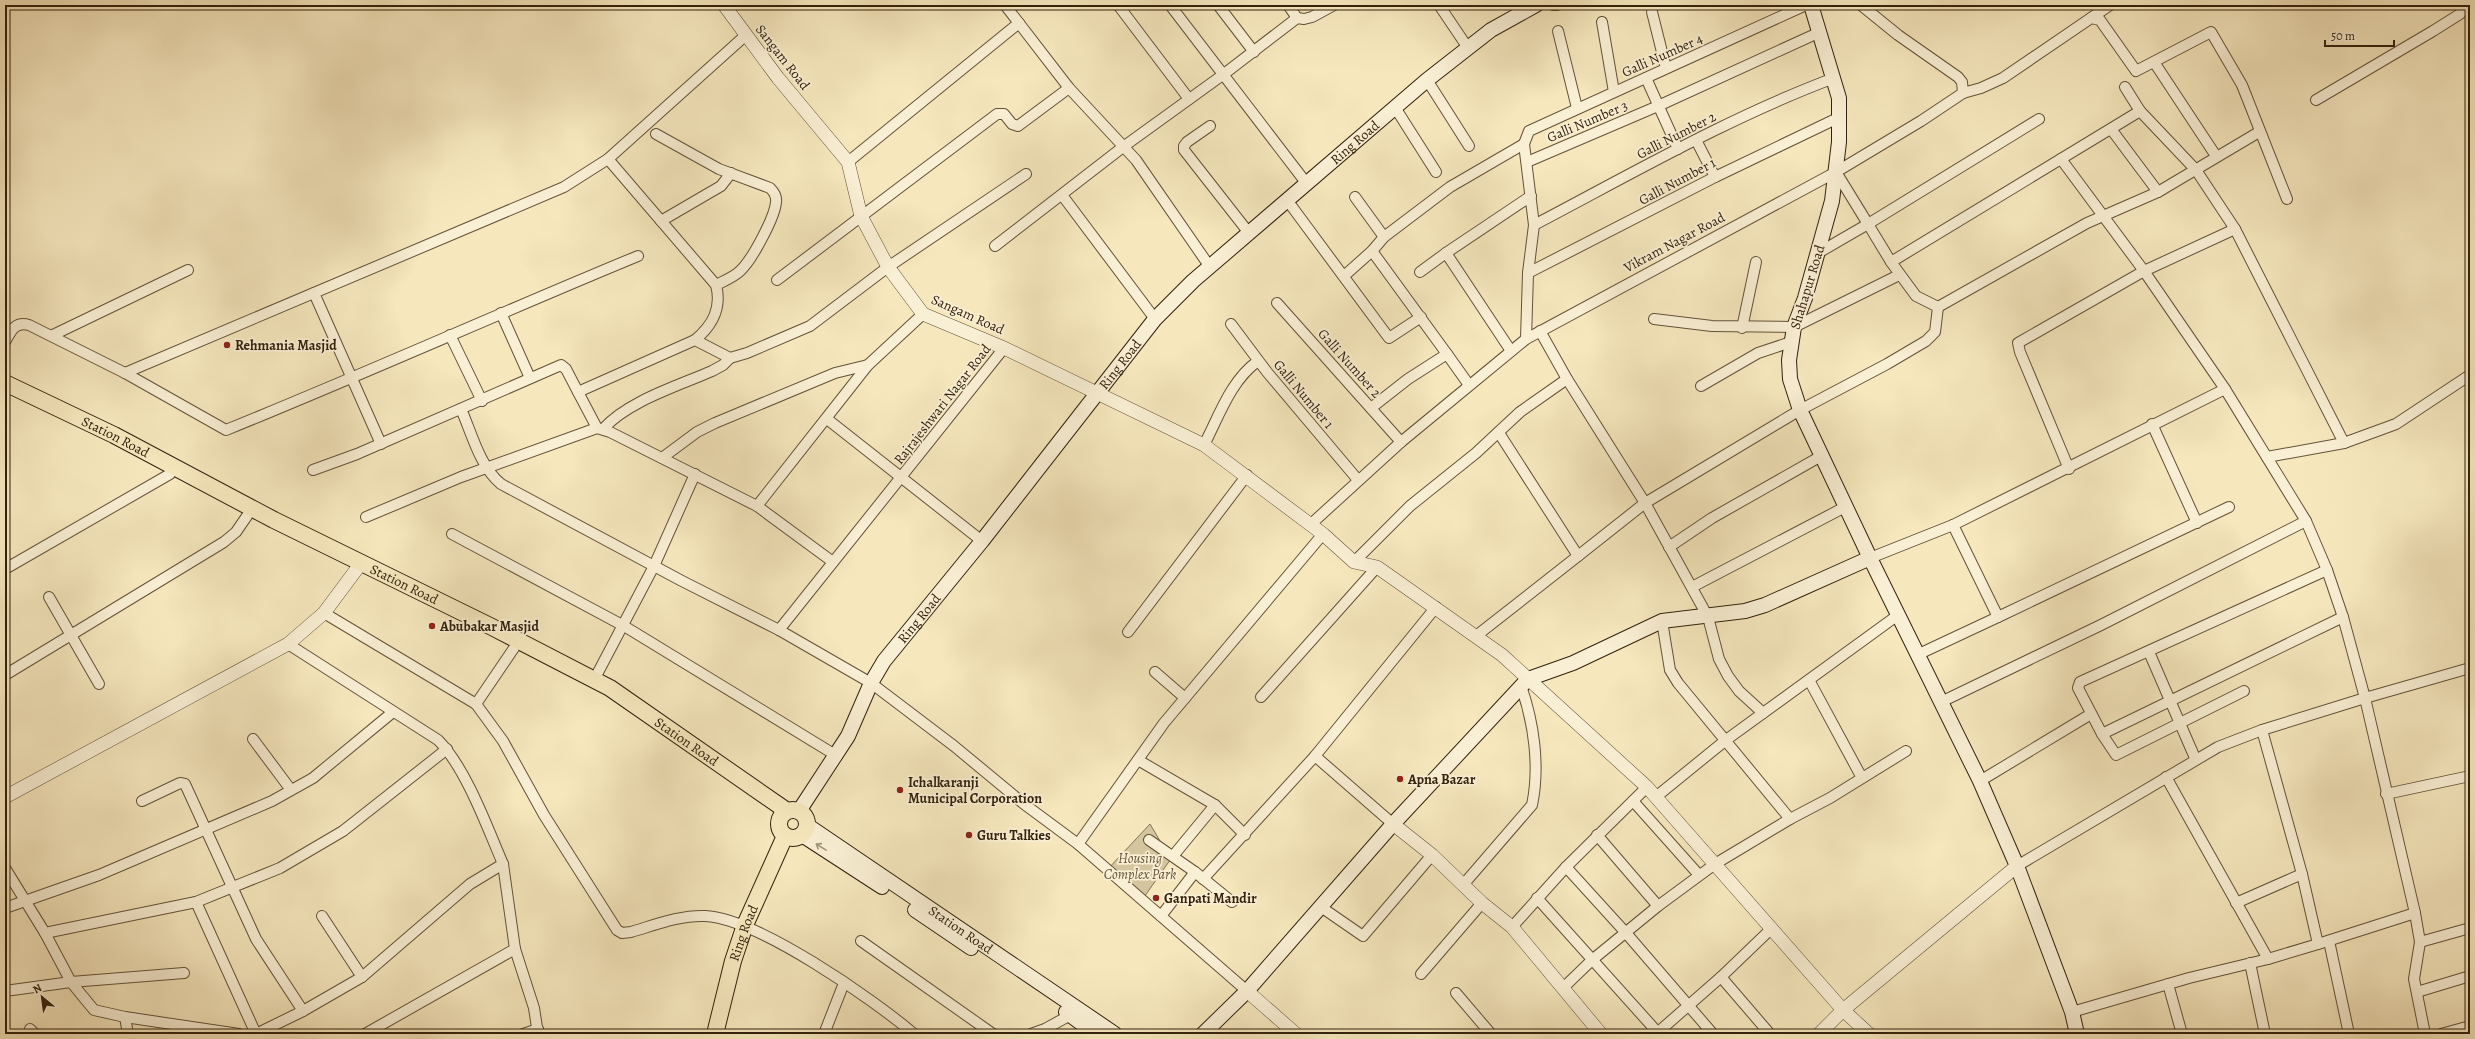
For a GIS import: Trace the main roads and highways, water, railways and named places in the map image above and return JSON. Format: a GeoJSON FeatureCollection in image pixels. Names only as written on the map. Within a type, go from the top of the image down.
{"type":"FeatureCollection","features":[{"type":"Feature","properties":{"kind":"main road","name":"Ring Road"},"geometry":{"type":"LineString","coordinates":[[788,814],[837,756],[848,736],[871,683],[884,661],[982,541],[1155,319],[1249,232],[1396,109],[1427,80],[1510,18],[1536,5]]}},
{"type":"Feature","properties":{"kind":"main road","name":"Shahapur Road"},"geometry":{"type":"LineString","coordinates":[[1811,5],[1834,78],[1839,98],[1840,117],[1836,172],[1832,201],[1818,253],[1794,327],[1791,342],[1790,379],[1800,410],[1823,455],[1870,558],[1919,654],[1980,781],[2017,866],[2072,1012],[2077,1034]]}},
{"type":"Feature","properties":{"kind":"main road","name":"Station Road"},"geometry":{"type":"LineString","coordinates":[[5,383],[114,435],[608,698],[764,806],[788,814]]}},
{"type":"Feature","properties":{"kind":"main road","name":"Station Road"},"geometry":{"type":"LineString","coordinates":[[5,391],[170,474],[247,516],[360,565],[594,680],[624,697],[788,814]]}},
{"type":"Feature","properties":{"kind":"main road"},"geometry":{"type":"LineString","coordinates":[[1203,1034],[1247,992],[1393,824],[1525,682],[1573,662],[1662,621],[1728,615],[1765,605],[1870,558]]}},
{"type":"Feature","properties":{"kind":"main road"},"geometry":{"type":"LineString","coordinates":[[788,814],[804,814],[805,830],[790,838],[785,836],[780,831],[788,814]]}},
{"type":"Feature","properties":{"kind":"main road","name":"Station Road"},"geometry":{"type":"LineString","coordinates":[[805,830],[1074,1013],[1096,1034]]}},
{"type":"Feature","properties":{"kind":"main road","name":"Ring Road"},"geometry":{"type":"LineString","coordinates":[[715,1034],[733,961],[745,925],[785,836]]}},
{"type":"Feature","properties":{"kind":"main road","name":"Station Road"},"geometry":{"type":"LineString","coordinates":[[1074,1013],[1098,1021],[1115,1034]]}},
{"type":"Feature","properties":{"kind":"place","name":"Rehmania Masjid"},"geometry":{"type":"Point","coordinates":[227,345]}},
{"type":"Feature","properties":{"kind":"place","name":"Abubakar Masjid"},"geometry":{"type":"Point","coordinates":[432,626]}},
{"type":"Feature","properties":{"kind":"place","name":"Apna Bazar"},"geometry":{"type":"Point","coordinates":[1400,779]}},
{"type":"Feature","properties":{"kind":"place","name":"Ichalkaranji Municipal Corporation"},"geometry":{"type":"Point","coordinates":[900,790]}},
{"type":"Feature","properties":{"kind":"place","name":"Guru Talkies"},"geometry":{"type":"Point","coordinates":[969,835]}},
{"type":"Feature","properties":{"kind":"place","name":"Ganpati Mandir"},"geometry":{"type":"Point","coordinates":[1156,898]}},
{"type":"Feature","properties":{"kind":"park label","name":"Housing Complex Park"},"geometry":{"type":"Point","coordinates":[1140,866]}}]}
